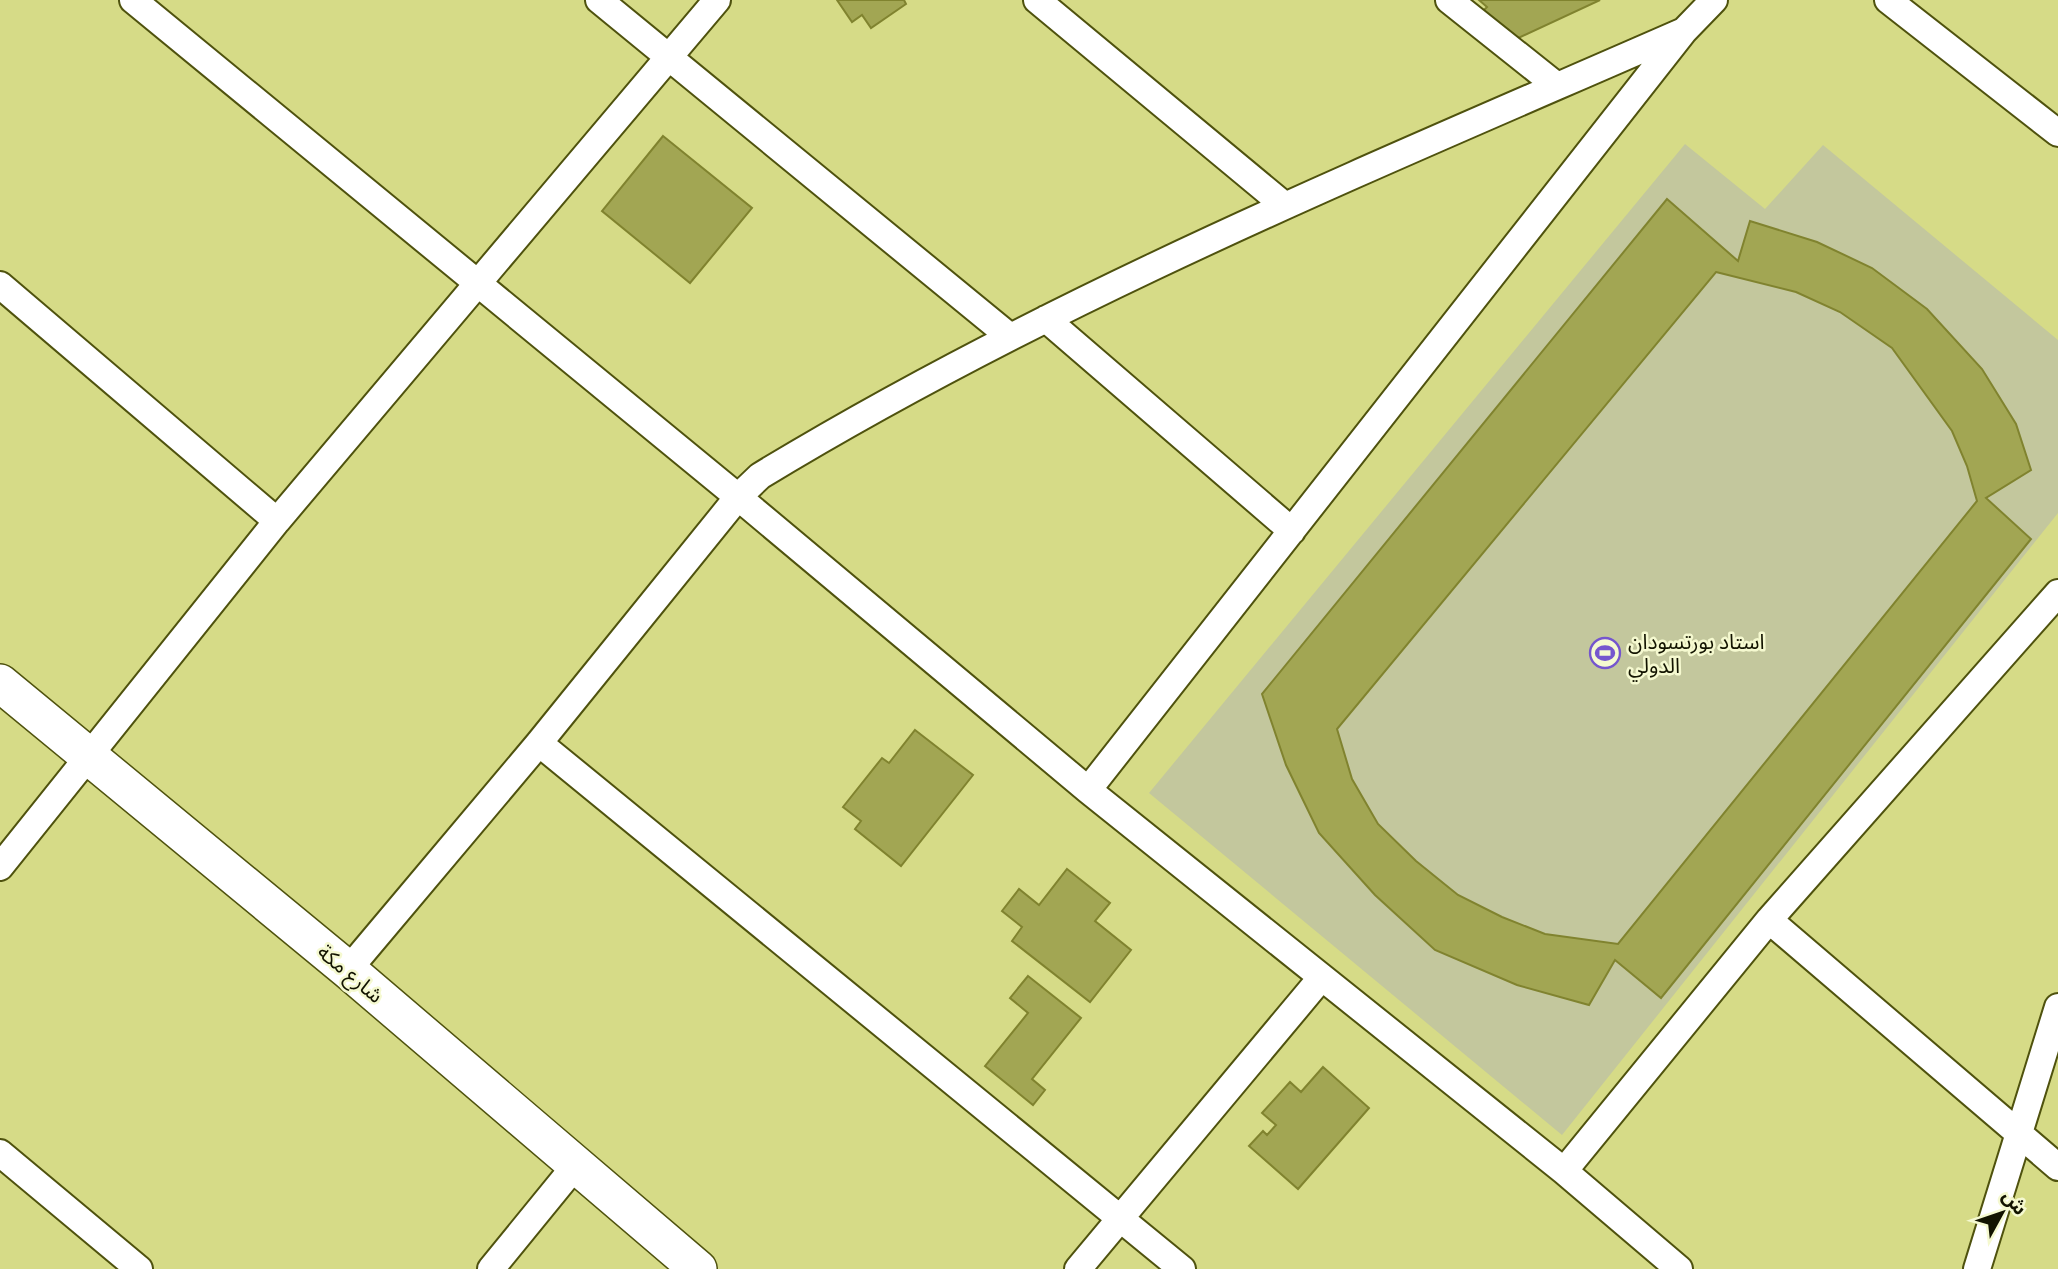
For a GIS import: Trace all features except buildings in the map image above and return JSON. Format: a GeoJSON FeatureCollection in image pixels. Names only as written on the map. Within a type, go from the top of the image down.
{"type":"FeatureCollection","features":[{"type":"Feature","properties":{"kind":"main road","name":"شارع مكة"},"geometry":{"type":"LineString","coordinates":[[0,683],[348,970],[698,1269]]}},
{"type":"Feature","properties":{"kind":"street"},"geometry":{"type":"LineString","coordinates":[[133,0],[476,285],[738,497],[1088,790],[1564,1171],[1679,1269]]}},
{"type":"Feature","properties":{"kind":"street"},"geometry":{"type":"LineString","coordinates":[[599,0],[1009,336]]}},
{"type":"Feature","properties":{"kind":"street"},"geometry":{"type":"LineString","coordinates":[[0,867],[278,521],[717,0]]}},
{"type":"Feature","properties":{"kind":"street"},"geometry":{"type":"LineString","coordinates":[[1037,0],[1284,205]]}},
{"type":"Feature","properties":{"kind":"street"},"geometry":{"type":"LineString","coordinates":[[1449,0],[1557,86]]}},
{"type":"Feature","properties":{"kind":"street"},"geometry":{"type":"LineString","coordinates":[[1088,790],[1684,31],[1714,0]]}},
{"type":"Feature","properties":{"kind":"street"},"geometry":{"type":"LineString","coordinates":[[1888,0],[2058,133]]}},
{"type":"Feature","properties":{"kind":"street"},"geometry":{"type":"LineString","coordinates":[[348,970],[539,743],[738,497],[760,476],[1009,336],[1284,205],[1684,31]]}},
{"type":"Feature","properties":{"kind":"street"},"geometry":{"type":"LineString","coordinates":[[0,285],[278,521]]}},
{"type":"Feature","properties":{"kind":"street"},"geometry":{"type":"LineString","coordinates":[[1046,319],[1292,531]]}},
{"type":"Feature","properties":{"kind":"street"},"geometry":{"type":"LineString","coordinates":[[1564,1171],[1769,920],[2058,593]]}},
{"type":"Feature","properties":{"kind":"street"},"geometry":{"type":"LineString","coordinates":[[539,743],[1182,1269]]}},
{"type":"Feature","properties":{"kind":"street"},"geometry":{"type":"LineString","coordinates":[[1769,920],[2058,1167]]}},
{"type":"Feature","properties":{"kind":"street"},"geometry":{"type":"LineString","coordinates":[[1078,1269],[1321,978]]}},
{"type":"Feature","properties":{"kind":"street"},"geometry":{"type":"LineString","coordinates":[[1977,1269],[2058,1006]]}},
{"type":"Feature","properties":{"kind":"street"},"geometry":{"type":"LineString","coordinates":[[0,1153],[139,1269]]}},
{"type":"Feature","properties":{"kind":"street"},"geometry":{"type":"LineString","coordinates":[[491,1269],[575,1166]]}},
{"type":"Feature","properties":{"kind":"green space","name":"استاد بورتسودان الدولي"},"geometry":{"type":"Polygon","coordinates":[[[1685,144],[1765,209],[1823,145],[2058,340],[2058,513],[1562,1135],[1149,793],[1685,144]]]}},
{"type":"Feature","properties":{"kind":"place","name":"استاد بورتسودان الدولي"},"geometry":{"type":"Point","coordinates":[1605,653]}}]}
